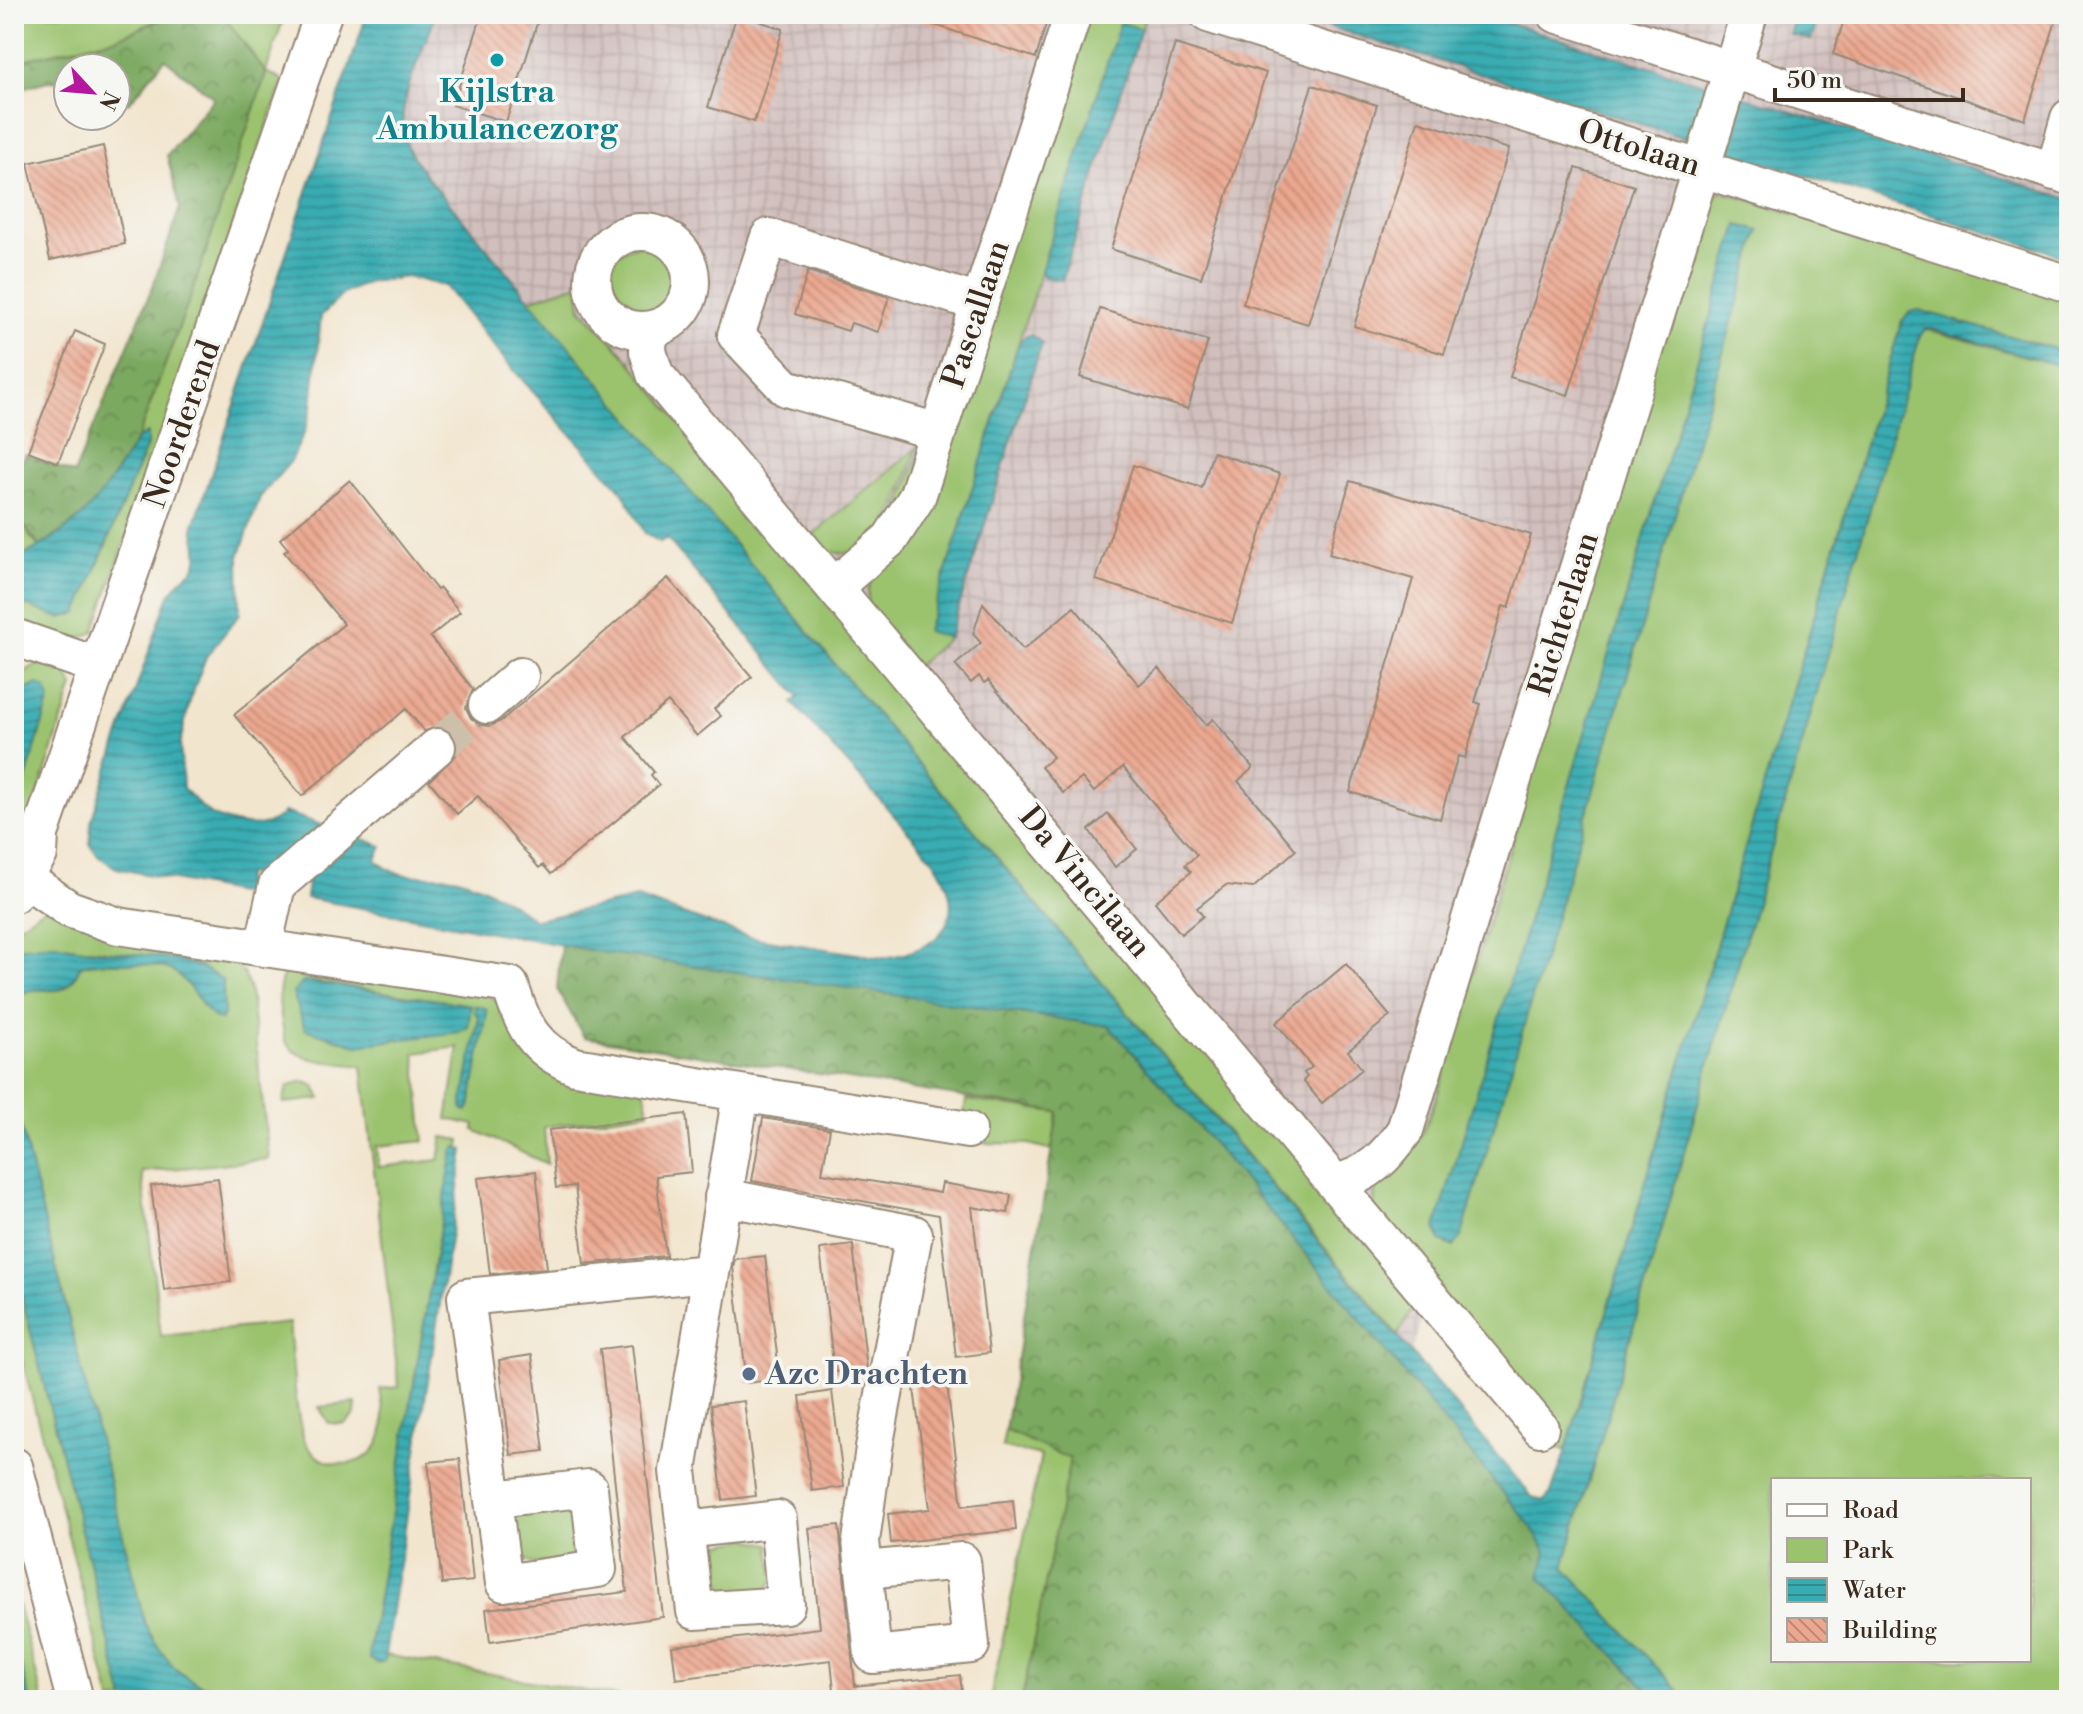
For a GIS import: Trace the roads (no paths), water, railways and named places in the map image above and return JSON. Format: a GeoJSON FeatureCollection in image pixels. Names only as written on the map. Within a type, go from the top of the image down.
{"type":"FeatureCollection","features":[{"type":"Feature","properties":{"kind":"street","name":"Noorderend"},"geometry":{"type":"LineString","coordinates":[[323,14],[40,834],[39,854],[17,877],[69,909],[118,926],[510,985],[524,1025],[537,1045],[575,1066],[741,1094]]}},
{"type":"Feature","properties":{"kind":"street","name":"Pascallaan"},"geometry":{"type":"LineString","coordinates":[[835,586],[890,539],[917,497],[1073,14]]}},
{"type":"Feature","properties":{"kind":"street","name":"Ottolaan"},"geometry":{"type":"LineString","coordinates":[[1208,14],[1704,162],[2069,284]]}},
{"type":"Feature","properties":{"kind":"street"},"geometry":{"type":"LineString","coordinates":[[1556,14],[1730,76],[2061,174],[2069,118]]}},
{"type":"Feature","properties":{"kind":"street","name":"Richterlaan"},"geometry":{"type":"LineString","coordinates":[[1338,1182],[1370,1169],[1388,1154],[1405,1130],[1749,14]]}},
{"type":"Feature","properties":{"kind":"street"},"geometry":{"type":"LineString","coordinates":[[938,432],[786,388],[736,335],[769,237],[979,303]]}},
{"type":"Feature","properties":{"kind":"street","name":"Da Vincilaan"},"geometry":{"type":"LineString","coordinates":[[649,330],[648,351],[655,374],[1338,1182],[1540,1428]]}},
{"type":"Feature","properties":{"kind":"street"},"geometry":{"type":"LineString","coordinates":[[20,653],[98,666]]}},
{"type":"Feature","properties":{"kind":"street"},"geometry":{"type":"LineString","coordinates":[[487,705],[520,676]]}},
{"type":"Feature","properties":{"kind":"street"},"geometry":{"type":"LineString","coordinates":[[263,948],[277,885],[437,747]]}},
{"type":"Feature","properties":{"kind":"street"},"geometry":{"type":"LineString","coordinates":[[686,1530],[678,1471],[741,1094],[968,1130]]}},
{"type":"Feature","properties":{"kind":"street"},"geometry":{"type":"LineString","coordinates":[[723,1197],[914,1234],[874,1448],[861,1541],[864,1570]]}},
{"type":"Feature","properties":{"kind":"street"},"geometry":{"type":"LineString","coordinates":[[495,1499],[466,1297],[709,1273]]}},
{"type":"Feature","properties":{"kind":"street"},"geometry":{"type":"LineString","coordinates":[[14,1466],[75,1700]]}},
{"type":"Feature","properties":{"kind":"water"},"geometry":{"type":"Polygon","coordinates":[[[367,14],[436,14],[411,79],[403,114],[407,145],[427,177],[1532,1497],[1544,1501],[1551,1493],[1566,1450],[1902,321],[1910,312],[1919,310],[2069,353],[2069,368],[1932,329],[1925,329],[1920,336],[1564,1567],[1687,1700],[1657,1700],[1540,1577],[1547,1553],[1531,1526],[1221,1152],[1109,1026],[606,953],[306,898],[308,883],[304,882],[358,837],[382,846],[376,860],[387,868],[408,875],[465,880],[502,897],[535,920],[637,898],[749,937],[883,958],[923,946],[946,926],[950,912],[950,896],[944,878],[932,858],[793,703],[799,697],[667,538],[660,542],[645,533],[622,491],[510,366],[445,286],[408,277],[369,282],[344,293],[321,316],[312,407],[304,433],[291,461],[260,497],[239,557],[240,614],[206,657],[191,697],[180,743],[183,788],[212,815],[250,826],[269,823],[284,812],[322,825],[261,875],[246,874],[243,894],[116,868],[98,856],[90,844],[91,822],[103,783],[167,600],[196,565],[197,545],[193,528],[367,14]]]}},
{"type":"Feature","properties":{"kind":"water"},"geometry":{"type":"Polygon","coordinates":[[[1289,14],[1481,14],[2069,199],[2069,258],[1289,14]]]}},
{"type":"Feature","properties":{"kind":"water"},"geometry":{"type":"Polygon","coordinates":[[[1795,14],[1819,14],[1811,40],[1789,34],[1795,14]]]}},
{"type":"Feature","properties":{"kind":"water"},"geometry":{"type":"Polygon","coordinates":[[[1120,22],[1141,29],[1062,280],[1044,277],[1041,271],[1120,22]]]}},
{"type":"Feature","properties":{"kind":"water"},"geometry":{"type":"Polygon","coordinates":[[[1738,225],[1759,231],[1462,1235],[1454,1247],[1440,1241],[1436,1227],[1738,225]]]}},
{"type":"Feature","properties":{"kind":"water"},"geometry":{"type":"Polygon","coordinates":[[[1031,335],[1042,343],[949,638],[927,631],[1018,345],[1024,337],[1031,335]]]}},
{"type":"Feature","properties":{"kind":"water"},"geometry":{"type":"Polygon","coordinates":[[[147,433],[147,445],[78,613],[60,618],[14,601],[14,560],[57,535],[87,511],[137,439],[147,433]]]}},
{"type":"Feature","properties":{"kind":"water"},"geometry":{"type":"Polygon","coordinates":[[[38,684],[46,689],[50,699],[22,792],[14,804],[14,722],[25,690],[38,684]]]}},
{"type":"Feature","properties":{"kind":"water"},"geometry":{"type":"Polygon","coordinates":[[[55,944],[165,958],[206,970],[223,981],[224,1015],[221,1020],[214,1018],[173,971],[126,963],[80,966],[73,980],[65,987],[33,990],[14,1000],[14,948],[55,944]]]}},
{"type":"Feature","properties":{"kind":"water"},"geometry":{"type":"Polygon","coordinates":[[[304,981],[471,1005],[468,1027],[459,1032],[357,1045],[305,1029],[293,993],[304,981]]]}},
{"type":"Feature","properties":{"kind":"water"},"geometry":{"type":"Polygon","coordinates":[[[475,1006],[486,1008],[487,1013],[470,1108],[465,1111],[462,1107],[479,1018],[475,1006]]]}},
{"type":"Feature","properties":{"kind":"water"},"geometry":{"type":"Polygon","coordinates":[[[14,1098],[145,1624],[167,1659],[188,1678],[254,1700],[124,1700],[14,1266],[14,1098]]]}},
{"type":"Feature","properties":{"kind":"water"},"geometry":{"type":"Polygon","coordinates":[[[456,1147],[464,1150],[384,1661],[378,1663],[370,1659],[369,1651],[456,1147]]]}},
{"type":"Feature","properties":{"kind":"water"},"geometry":{"type":"Polygon","coordinates":[[[14,1640],[30,1700],[14,1700],[14,1640]]]}},
{"type":"Feature","properties":{"kind":"tunnel"},"geometry":{"type":"LineString","coordinates":[[437,747],[487,705]]}},
{"type":"Feature","properties":{"kind":"place","name":"Kijlstra Ambulancezorg"},"geometry":{"type":"Point","coordinates":[497,60]}},
{"type":"Feature","properties":{"kind":"place","name":"Azc Drachten"},"geometry":{"type":"Point","coordinates":[749,1374]}}]}
